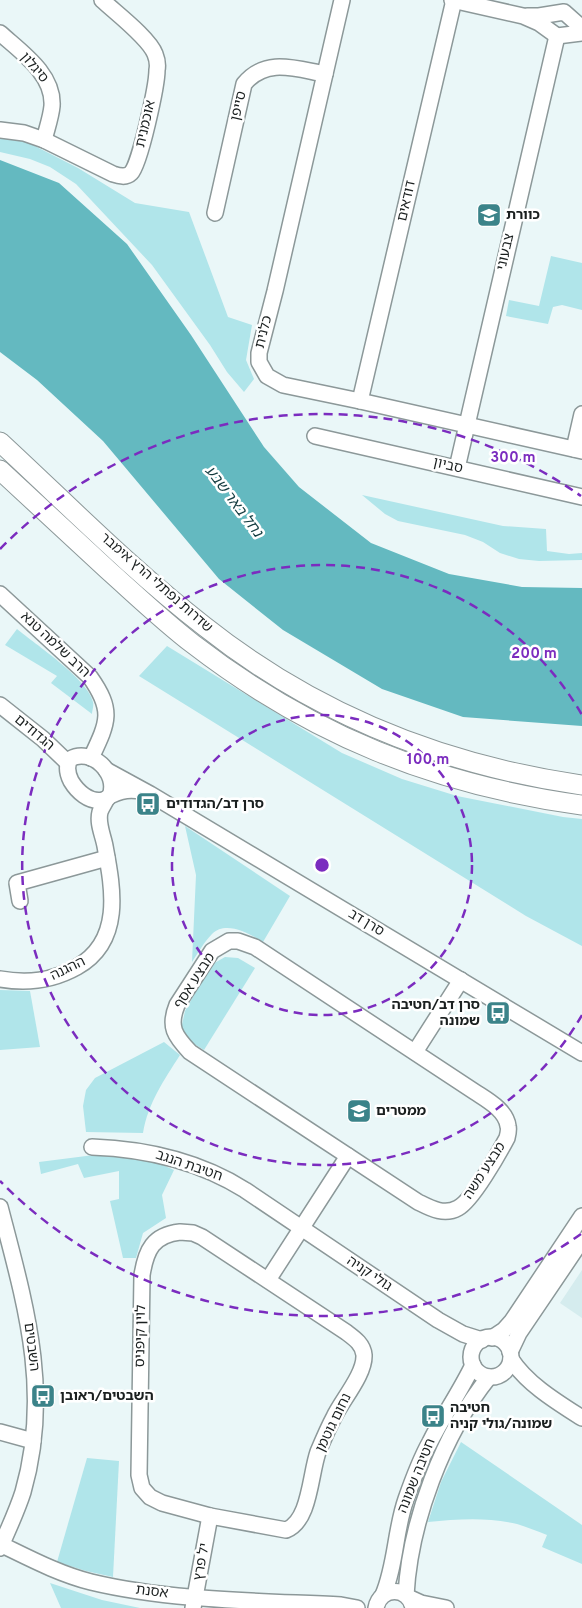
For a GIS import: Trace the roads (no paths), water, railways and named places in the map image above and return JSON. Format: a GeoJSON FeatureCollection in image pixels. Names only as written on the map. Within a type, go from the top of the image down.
{"type":"FeatureCollection","features":[{"type":"Feature","properties":{"kind":"main road","name":"שדרות נפתלי הרץ אימבר"},"geometry":{"type":"LineString","coordinates":[[0,442],[177,604],[241,653],[299,691],[380,731],[446,755],[518,774],[582,784]]}},
{"type":"Feature","properties":{"kind":"main road","name":"שדרות נפתלי הרץ אימבר"},"geometry":{"type":"LineString","coordinates":[[0,470],[164,620],[222,665],[289,709],[372,750],[440,775],[514,794],[582,805]]}},
{"type":"Feature","properties":{"kind":"street","name":"אוכמנית"},"geometry":{"type":"LineString","coordinates":[[44,140],[119,176],[130,174],[137,160],[156,79],[157,62],[155,54],[144,39],[102,0]]}},
{"type":"Feature","properties":{"kind":"street","name":"כלנית"},"geometry":{"type":"LineString","coordinates":[[342,0],[275,291],[260,344],[259,362],[267,376],[274,382],[283,385],[578,450]]}},
{"type":"Feature","properties":{"kind":"street"},"geometry":{"type":"LineString","coordinates":[[453,0],[518,15],[539,23],[557,34],[582,33]]}},
{"type":"Feature","properties":{"kind":"street","name":"דודאים"},"geometry":{"type":"LineString","coordinates":[[360,401],[453,0]]}},
{"type":"Feature","properties":{"kind":"street"},"geometry":{"type":"LineString","coordinates":[[518,15],[568,14]]}},
{"type":"Feature","properties":{"kind":"street"},"geometry":{"type":"LineString","coordinates":[[557,34],[548,26],[549,18],[568,14]]}},
{"type":"Feature","properties":{"kind":"street"},"geometry":{"type":"LineString","coordinates":[[557,34],[571,30],[573,22],[568,14]]}},
{"type":"Feature","properties":{"kind":"street","name":"סיגלון"},"geometry":{"type":"LineString","coordinates":[[0,33],[40,71],[49,85],[52,104],[44,140]]}},
{"type":"Feature","properties":{"kind":"street","name":"צבעוני"},"geometry":{"type":"LineString","coordinates":[[457,468],[557,34]]}},
{"type":"Feature","properties":{"kind":"street","name":"סייפן"},"geometry":{"type":"LineString","coordinates":[[215,213],[244,84],[258,72],[268,68],[285,67],[325,74]]}},
{"type":"Feature","properties":{"kind":"street"},"geometry":{"type":"LineString","coordinates":[[0,130],[24,133],[44,140]]}},
{"type":"Feature","properties":{"kind":"street"},"geometry":{"type":"LineString","coordinates":[[578,450],[582,414]]}},
{"type":"Feature","properties":{"kind":"street","name":"סביון"},"geometry":{"type":"LineString","coordinates":[[315,436],[582,497]]}},
{"type":"Feature","properties":{"kind":"street","name":"הרב שלמה טנא"},"geometry":{"type":"LineString","coordinates":[[0,594],[90,677],[101,693],[106,706],[106,720],[91,758]]}},
{"type":"Feature","properties":{"kind":"street","name":"הגדודים"},"geometry":{"type":"LineString","coordinates":[[0,705],[42,738],[68,763]]}},
{"type":"Feature","properties":{"kind":"street"},"geometry":{"type":"LineString","coordinates":[[81,755],[91,758],[102,764],[112,785],[109,797],[103,800],[86,797],[77,789],[67,769],[70,759],[81,755]]}},
{"type":"Feature","properties":{"kind":"street","name":"סרן דב"},"geometry":{"type":"LineString","coordinates":[[106,770],[150,794],[582,1053]]}},
{"type":"Feature","properties":{"kind":"street","name":"סרן דב"},"geometry":{"type":"LineString","coordinates":[[109,797],[120,791],[132,790],[150,794]]}},
{"type":"Feature","properties":{"kind":"street","name":"ההגנה"},"geometry":{"type":"LineString","coordinates":[[86,797],[101,829]]}},
{"type":"Feature","properties":{"kind":"street","name":"ההגנה"},"geometry":{"type":"LineString","coordinates":[[0,979],[41,982],[72,970],[93,956],[106,935],[112,915],[112,890],[101,829],[100,812],[109,797]]}},
{"type":"Feature","properties":{"kind":"street"},"geometry":{"type":"LineString","coordinates":[[20,902],[17,883],[107,858]]}},
{"type":"Feature","properties":{"kind":"street","name":"מבצע אסף"},"geometry":{"type":"LineString","coordinates":[[348,1156],[190,1052],[175,1034],[172,1024],[173,1014],[177,1005],[212,951],[229,941],[238,941],[255,947],[415,1052]]}},
{"type":"Feature","properties":{"kind":"street"},"geometry":{"type":"LineString","coordinates":[[415,1052],[461,980]]}},
{"type":"Feature","properties":{"kind":"street","name":"מבצע משה"},"geometry":{"type":"LineString","coordinates":[[348,1156],[418,1202],[439,1211],[458,1209],[467,1201],[496,1156],[507,1138],[508,1126],[502,1114],[494,1105],[415,1052]]}},
{"type":"Feature","properties":{"kind":"street","name":"חטיבת הנגב"},"geometry":{"type":"LineString","coordinates":[[92,1147],[145,1152],[191,1164],[217,1174],[245,1190],[301,1228]]}},
{"type":"Feature","properties":{"kind":"street"},"geometry":{"type":"LineString","coordinates":[[268,1280],[348,1156]]}},
{"type":"Feature","properties":{"kind":"street","name":"השבטים"},"geometry":{"type":"LineString","coordinates":[[0,1207],[18,1272],[30,1330],[36,1385],[36,1416],[33,1441],[22,1492],[0,1546]]}},
{"type":"Feature","properties":{"kind":"street"},"geometry":{"type":"LineString","coordinates":[[582,1216],[512,1321],[498,1335],[474,1347],[472,1361],[479,1373],[526,1386],[554,1400],[582,1418]]}},
{"type":"Feature","properties":{"kind":"street","name":"גולי קניה"},"geometry":{"type":"LineString","coordinates":[[301,1228],[438,1320],[463,1334],[487,1339]]}},
{"type":"Feature","properties":{"kind":"street","name":"לוין קיפניס"},"geometry":{"type":"LineString","coordinates":[[210,1516],[162,1503],[150,1497],[142,1488],[139,1475],[142,1275],[144,1259],[150,1248],[160,1238],[175,1232],[193,1233],[268,1280]]}},
{"type":"Feature","properties":{"kind":"street"},"geometry":{"type":"LineString","coordinates":[[493,1377],[508,1367],[510,1355],[519,1332],[582,1240]]}},
{"type":"Feature","properties":{"kind":"street","name":"נחום גוטמן"},"geometry":{"type":"LineString","coordinates":[[210,1516],[277,1530],[286,1530],[294,1527],[303,1513],[317,1455],[334,1416],[358,1377],[362,1365],[364,1356],[362,1347],[357,1341],[268,1280]]}},
{"type":"Feature","properties":{"kind":"street","name":"גולי קניה"},"geometry":{"type":"LineString","coordinates":[[438,1320],[457,1339],[472,1361]]}},
{"type":"Feature","properties":{"kind":"street"},"geometry":{"type":"LineString","coordinates":[[487,1339],[505,1343],[510,1355],[525,1376],[554,1400]]}},
{"type":"Feature","properties":{"kind":"street","name":"חטיבה שמונה"},"geometry":{"type":"LineString","coordinates":[[380,1601],[388,1581],[398,1524],[414,1477],[429,1444],[459,1392],[472,1361]]}},
{"type":"Feature","properties":{"kind":"street","name":"חטיבה שמונה"},"geometry":{"type":"LineString","coordinates":[[410,1600],[408,1574],[416,1528],[430,1484],[453,1435],[476,1395],[493,1377]]}},
{"type":"Feature","properties":{"kind":"street"},"geometry":{"type":"LineString","coordinates":[[0,1432],[33,1441]]}},
{"type":"Feature","properties":{"kind":"street","name":"יל פרץ"},"geometry":{"type":"LineString","coordinates":[[194,1603],[210,1516]]}},
{"type":"Feature","properties":{"kind":"street","name":"אסנת"},"geometry":{"type":"LineString","coordinates":[[0,1546],[59,1571],[90,1581],[194,1603],[341,1605],[380,1601],[392,1591],[402,1592],[410,1600],[446,1608]]}},
{"type":"Feature","properties":{"kind":"street","name":"אסנת"},"geometry":{"type":"LineString","coordinates":[[341,1605],[357,1608]]}},
{"type":"Feature","properties":{"kind":"water","name":"נחל באר שבע"},"geometry":{"type":"Polygon","coordinates":[[[0,160],[59,183],[127,244],[191,335],[264,447],[299,487],[371,543],[449,574],[522,587],[582,588],[582,726],[463,717],[382,689],[283,630],[219,579],[103,441],[37,380],[0,352],[0,160]]]}},
{"type":"Feature","properties":{"kind":"place","name":"כוורת"},"geometry":{"type":"Point","coordinates":[489,215]}},
{"type":"Feature","properties":{"kind":"place","name":"סרן דב/הגדודים"},"geometry":{"type":"Point","coordinates":[148,804]}},
{"type":"Feature","properties":{"kind":"place","name":"סרן דב/חטיבה שמונה"},"geometry":{"type":"Point","coordinates":[498,1013]}},
{"type":"Feature","properties":{"kind":"place","name":"ממטרים"},"geometry":{"type":"Point","coordinates":[359,1111]}},
{"type":"Feature","properties":{"kind":"place","name":"השבטים/ראובן"},"geometry":{"type":"Point","coordinates":[43,1396]}},
{"type":"Feature","properties":{"kind":"place","name":"חטיבה שמונה/גולי קניה"},"geometry":{"type":"Point","coordinates":[433,1416]}}]}
